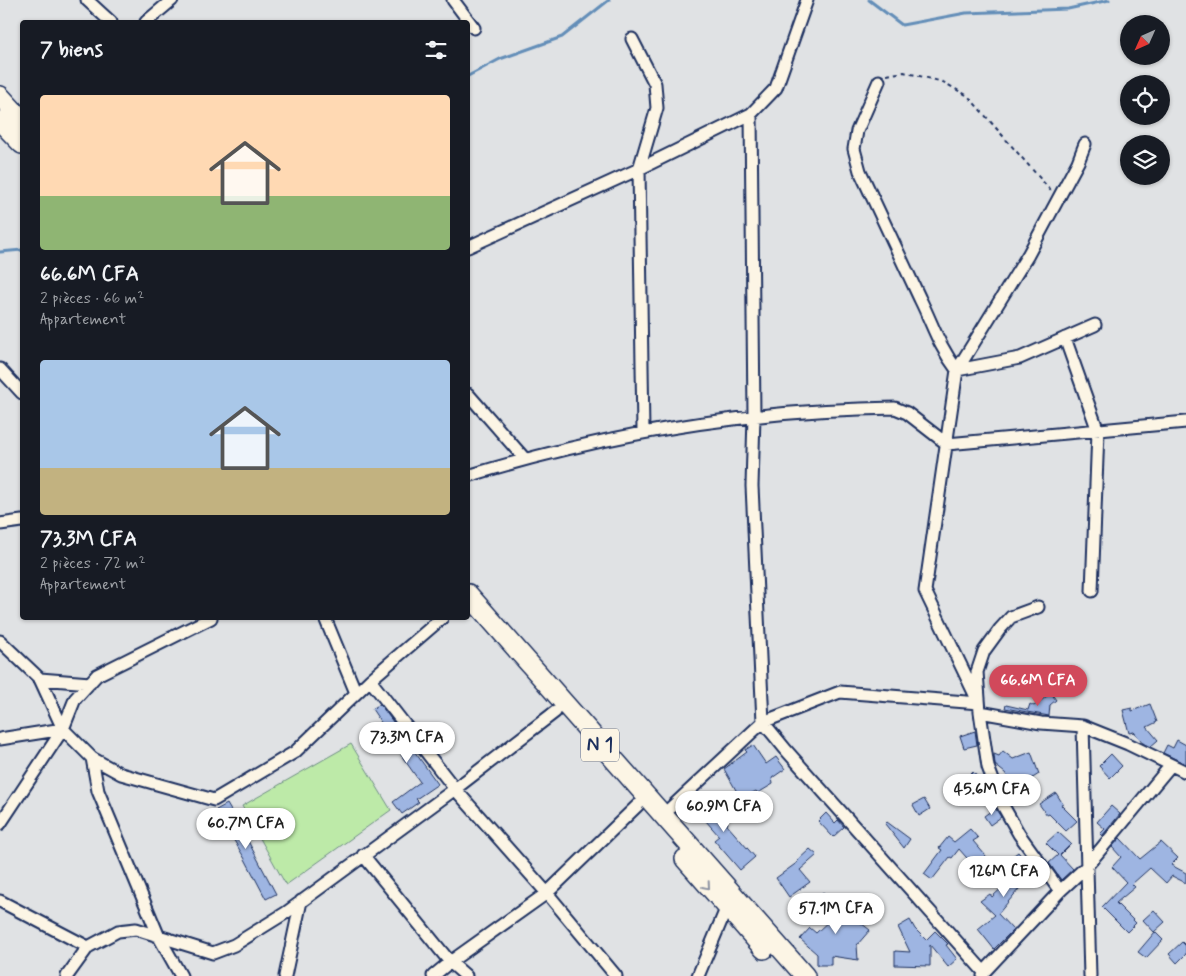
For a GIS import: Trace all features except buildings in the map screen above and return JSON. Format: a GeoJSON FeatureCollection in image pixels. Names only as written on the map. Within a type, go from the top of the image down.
{"type":"FeatureCollection","features":[{"type":"Feature","properties":{"kind":"highway"},"geometry":{"type":"LineString","coordinates":[[0,96],[20,118]]}},
{"type":"Feature","properties":{"kind":"highway"},"geometry":{"type":"LineString","coordinates":[[0,121],[20,142]]}},
{"type":"Feature","properties":{"kind":"highway","name":"N 1"},"geometry":{"type":"LineString","coordinates":[[470,596],[663,815],[789,976]]}},
{"type":"Feature","properties":{"kind":"highway","name":"N 1"},"geometry":{"type":"LineString","coordinates":[[470,614],[638,805],[805,976]]}},
{"type":"Feature","properties":{"kind":"street"},"geometry":{"type":"LineString","coordinates":[[87,0],[109,20]]}},
{"type":"Feature","properties":{"kind":"street"},"geometry":{"type":"LineString","coordinates":[[148,20],[172,0]]}},
{"type":"Feature","properties":{"kind":"street"},"geometry":{"type":"LineString","coordinates":[[452,0],[468,20]]}},
{"type":"Feature","properties":{"kind":"street"},"geometry":{"type":"LineString","coordinates":[[470,246],[639,169],[751,114],[776,88],[807,0]]}},
{"type":"Feature","properties":{"kind":"street"},"geometry":{"type":"LineString","coordinates":[[470,23],[474,28]]}},
{"type":"Feature","properties":{"kind":"street"},"geometry":{"type":"LineString","coordinates":[[632,39],[656,84],[657,108],[639,169],[642,431]]}},
{"type":"Feature","properties":{"kind":"street"},"geometry":{"type":"LineString","coordinates":[[880,81],[857,131],[854,149],[858,163],[932,329],[944,354],[957,370]]}},
{"type":"Feature","properties":{"kind":"street"},"geometry":{"type":"LineString","coordinates":[[751,114],[754,416],[752,486],[763,722],[983,974],[1060,891],[1086,867],[1171,765]]}},
{"type":"Feature","properties":{"kind":"street"},"geometry":{"type":"LineString","coordinates":[[980,707],[925,591],[957,370],[1028,254],[1078,162],[1085,144]]}},
{"type":"Feature","properties":{"kind":"street"},"geometry":{"type":"LineString","coordinates":[[957,370],[1020,358],[1095,325]]}},
{"type":"Feature","properties":{"kind":"street"},"geometry":{"type":"LineString","coordinates":[[1065,338],[1098,432],[1092,591]]}},
{"type":"Feature","properties":{"kind":"street"},"geometry":{"type":"LineString","coordinates":[[0,369],[20,391]]}},
{"type":"Feature","properties":{"kind":"street"},"geometry":{"type":"LineString","coordinates":[[470,396],[524,458]]}},
{"type":"Feature","properties":{"kind":"street"},"geometry":{"type":"LineString","coordinates":[[470,475],[524,458],[642,431],[754,416],[894,408],[907,412],[947,444],[1098,432],[1186,422]]}},
{"type":"Feature","properties":{"kind":"street"},"geometry":{"type":"LineString","coordinates":[[0,524],[20,521]]}},
{"type":"Feature","properties":{"kind":"street"},"geometry":{"type":"LineString","coordinates":[[1038,607],[1011,617],[984,651],[977,672],[988,767],[1002,804],[1019,834],[1060,891]]}},
{"type":"Feature","properties":{"kind":"street"},"geometry":{"type":"LineString","coordinates":[[0,824],[63,729],[75,699],[97,675],[207,620]]}},
{"type":"Feature","properties":{"kind":"street"},"geometry":{"type":"LineString","coordinates":[[326,620],[356,694]]}},
{"type":"Feature","properties":{"kind":"street"},"geometry":{"type":"LineString","coordinates":[[0,641],[40,679],[63,729],[92,758],[121,774],[214,800],[295,752],[370,680],[440,620]]}},
{"type":"Feature","properties":{"kind":"street"},"geometry":{"type":"LineString","coordinates":[[40,679],[90,683]]}},
{"type":"Feature","properties":{"kind":"street"},"geometry":{"type":"LineString","coordinates":[[370,680],[455,788],[547,893],[616,976]]}},
{"type":"Feature","properties":{"kind":"street"},"geometry":{"type":"LineString","coordinates":[[663,815],[763,722],[840,692],[980,707],[1041,723],[1083,726],[1128,744],[1186,772]]}},
{"type":"Feature","properties":{"kind":"street"},"geometry":{"type":"LineString","coordinates":[[68,976],[88,947],[118,931],[136,929],[213,953],[234,946],[301,901],[555,712]]}},
{"type":"Feature","properties":{"kind":"street"},"geometry":{"type":"LineString","coordinates":[[1083,726],[1090,976]]}},
{"type":"Feature","properties":{"kind":"street"},"geometry":{"type":"LineString","coordinates":[[0,739],[63,729]]}},
{"type":"Feature","properties":{"kind":"street"},"geometry":{"type":"LineString","coordinates":[[92,758],[98,791],[159,937],[181,976]]}},
{"type":"Feature","properties":{"kind":"street"},"geometry":{"type":"LineString","coordinates":[[433,976],[547,893],[638,805]]}},
{"type":"Feature","properties":{"kind":"street"},"geometry":{"type":"LineString","coordinates":[[362,855],[450,962],[466,976]]}},
{"type":"Feature","properties":{"kind":"street"},"geometry":{"type":"LineString","coordinates":[[0,901],[88,947]]}},
{"type":"Feature","properties":{"kind":"street"},"geometry":{"type":"LineString","coordinates":[[285,976],[301,901]]}},
{"type":"Feature","properties":{"kind":"street"},"geometry":{"type":"LineString","coordinates":[[698,976],[730,901]]}},
{"type":"Feature","properties":{"kind":"path"},"geometry":{"type":"LineString","coordinates":[[880,81],[889,74],[904,72],[943,82],[968,96],[1058,199]]}},
{"type":"Feature","properties":{"kind":"green space"},"geometry":{"type":"Polygon","coordinates":[[[351,744],[391,810],[286,885],[242,806],[351,744]]]}},
{"type":"Feature","properties":{"kind":"waterway"},"geometry":{"type":"LineString","coordinates":[[470,75],[500,59],[562,37],[609,0]]}},
{"type":"Feature","properties":{"kind":"waterway"},"geometry":{"type":"LineString","coordinates":[[869,0],[902,25],[966,13],[1068,9],[1109,0]]}},
{"type":"Feature","properties":{"kind":"waterway"},"geometry":{"type":"LineString","coordinates":[[0,252],[20,250]]}}]}
